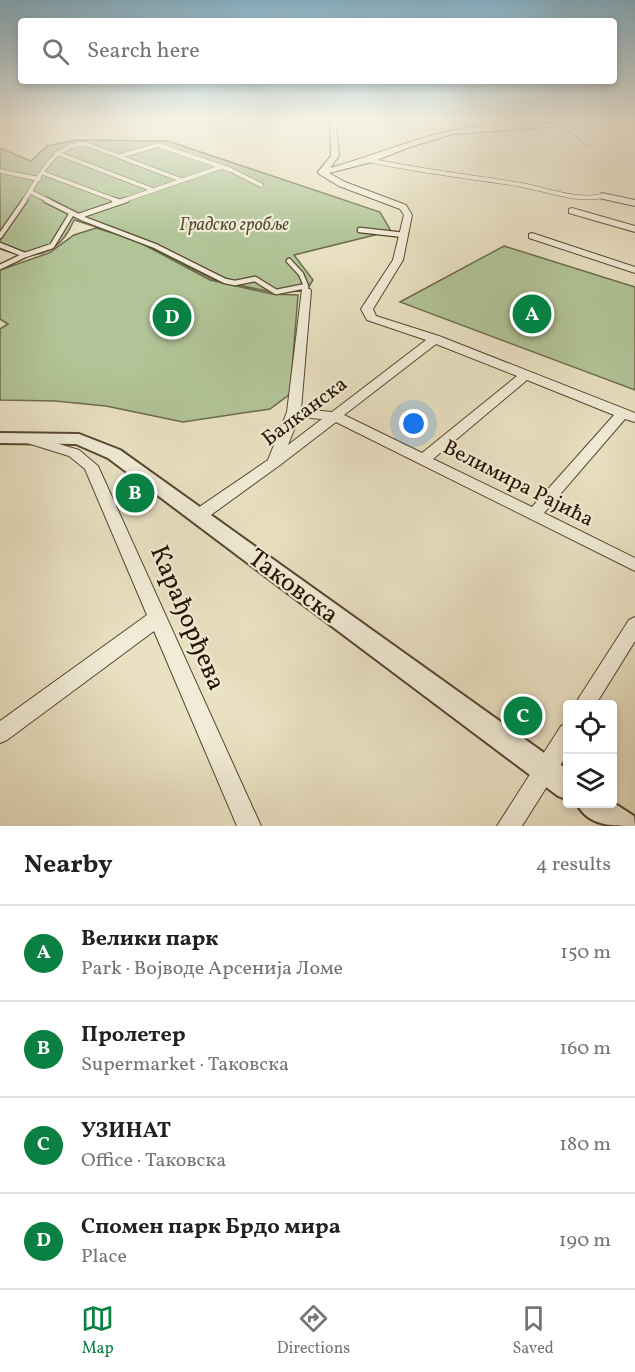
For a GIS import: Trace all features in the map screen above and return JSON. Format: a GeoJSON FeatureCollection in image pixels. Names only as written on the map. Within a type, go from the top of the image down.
{"type":"FeatureCollection","features":[{"type":"Feature","properties":{"kind":"street"},"geometry":{"type":"LineString","coordinates":[[322,172],[334,158]]}},
{"type":"Feature","properties":{"kind":"street"},"geometry":{"type":"LineString","coordinates":[[322,172],[376,158]]}},
{"type":"Feature","properties":{"kind":"street"},"geometry":{"type":"LineString","coordinates":[[322,172],[342,184],[403,207],[408,214],[398,260],[367,309],[371,318],[435,339],[629,416],[534,515]]}},
{"type":"Feature","properties":{"kind":"street"},"geometry":{"type":"LineString","coordinates":[[602,196],[635,202]]}},
{"type":"Feature","properties":{"kind":"street"},"geometry":{"type":"LineString","coordinates":[[572,211],[635,229]]}},
{"type":"Feature","properties":{"kind":"street"},"geometry":{"type":"LineString","coordinates":[[532,236],[635,270]]}},
{"type":"Feature","properties":{"kind":"street"},"geometry":{"type":"LineString","coordinates":[[274,462],[294,412],[306,289]]}},
{"type":"Feature","properties":{"kind":"street","name":"Балканска"},"geometry":{"type":"LineString","coordinates":[[198,516],[274,462],[435,339]]}},
{"type":"Feature","properties":{"kind":"street"},"geometry":{"type":"LineString","coordinates":[[423,460],[525,375]]}},
{"type":"Feature","properties":{"kind":"street","name":"Велимира Рајића"},"geometry":{"type":"LineString","coordinates":[[294,412],[335,416],[635,566]]}},
{"type":"Feature","properties":{"kind":"street","name":"Таковска"},"geometry":{"type":"LineString","coordinates":[[0,438],[67,438],[95,444],[114,454],[563,784]]}},
{"type":"Feature","properties":{"kind":"street","name":"Карађорђева"},"geometry":{"type":"LineString","coordinates":[[24,438],[74,453],[91,466],[249,826]]}},
{"type":"Feature","properties":{"kind":"street"},"geometry":{"type":"LineString","coordinates":[[0,733],[159,617]]}},
{"type":"Feature","properties":{"kind":"street"},"geometry":{"type":"LineString","coordinates":[[588,700],[635,625]]}},
{"type":"Feature","properties":{"kind":"street"},"geometry":{"type":"LineString","coordinates":[[509,826],[563,739]]}},
{"type":"Feature","properties":{"kind":"street"},"geometry":{"type":"LineString","coordinates":[[597,808],[624,826]]}},
{"type":"Feature","properties":{"kind":"lane"},"geometry":{"type":"LineString","coordinates":[[0,236],[54,158]]}},
{"type":"Feature","properties":{"kind":"lane"},"geometry":{"type":"LineString","coordinates":[[69,158],[153,190]]}},
{"type":"Feature","properties":{"kind":"lane"},"geometry":{"type":"LineString","coordinates":[[124,158],[181,180]]}},
{"type":"Feature","properties":{"kind":"lane"},"geometry":{"type":"LineString","coordinates":[[194,158],[261,185]]}},
{"type":"Feature","properties":{"kind":"lane"},"geometry":{"type":"LineString","coordinates":[[369,160],[416,171],[517,184],[588,199],[602,196]]}},
{"type":"Feature","properties":{"kind":"lane"},"geometry":{"type":"LineString","coordinates":[[79,216],[221,167]]}},
{"type":"Feature","properties":{"kind":"lane"},"geometry":{"type":"LineString","coordinates":[[0,171],[39,179]]}},
{"type":"Feature","properties":{"kind":"lane"},"geometry":{"type":"LineString","coordinates":[[43,173],[120,202]]}},
{"type":"Feature","properties":{"kind":"lane"},"geometry":{"type":"LineString","coordinates":[[31,192],[72,213],[138,238],[225,281],[235,283],[255,279],[269,290],[276,292],[306,289],[301,274],[289,261]]}},
{"type":"Feature","properties":{"kind":"lane"},"geometry":{"type":"LineString","coordinates":[[0,267],[52,246],[72,213]]}},
{"type":"Feature","properties":{"kind":"lane"},"geometry":{"type":"LineString","coordinates":[[360,230],[404,235]]}},
{"type":"Feature","properties":{"kind":"lane"},"geometry":{"type":"LineString","coordinates":[[0,245],[25,255]]}},
{"type":"Feature","properties":{"kind":"green space","name":"Градско гробље"},"geometry":{"type":"Polygon","coordinates":[[[0,158],[23,158],[31,161],[35,158],[217,158],[380,212],[391,231],[294,255],[313,280],[306,291],[271,292],[212,279],[135,239],[74,220],[68,232],[53,248],[35,255],[12,253],[0,249],[0,158]]]}},
{"type":"Feature","properties":{"kind":"green space"},"geometry":{"type":"Polygon","coordinates":[[[96,228],[133,239],[210,280],[272,294],[298,295],[290,394],[270,409],[183,422],[106,406],[55,401],[0,400],[0,329],[8,324],[0,319],[0,270],[49,253],[74,235],[96,228]]]}},
{"type":"Feature","properties":{"kind":"green space"},"geometry":{"type":"Polygon","coordinates":[[[504,246],[635,287],[635,390],[400,302],[504,246]]]}},
{"type":"Feature","properties":{"kind":"building"},"geometry":{"type":"Polygon","coordinates":[[[131,474],[146,485],[130,495],[116,483],[131,474]]]}},
{"type":"Feature","properties":{"kind":"place","name":"Велики парк"},"geometry":{"type":"Point","coordinates":[532,314]}},
{"type":"Feature","properties":{"kind":"place","name":"Спомен парк Брдо мира"},"geometry":{"type":"Point","coordinates":[172,317]}},
{"type":"Feature","properties":{"kind":"place","name":"Пролетер"},"geometry":{"type":"Point","coordinates":[135,493]}},
{"type":"Feature","properties":{"kind":"place","name":"УЗИНАТ"},"geometry":{"type":"Point","coordinates":[523,716]}}]}
